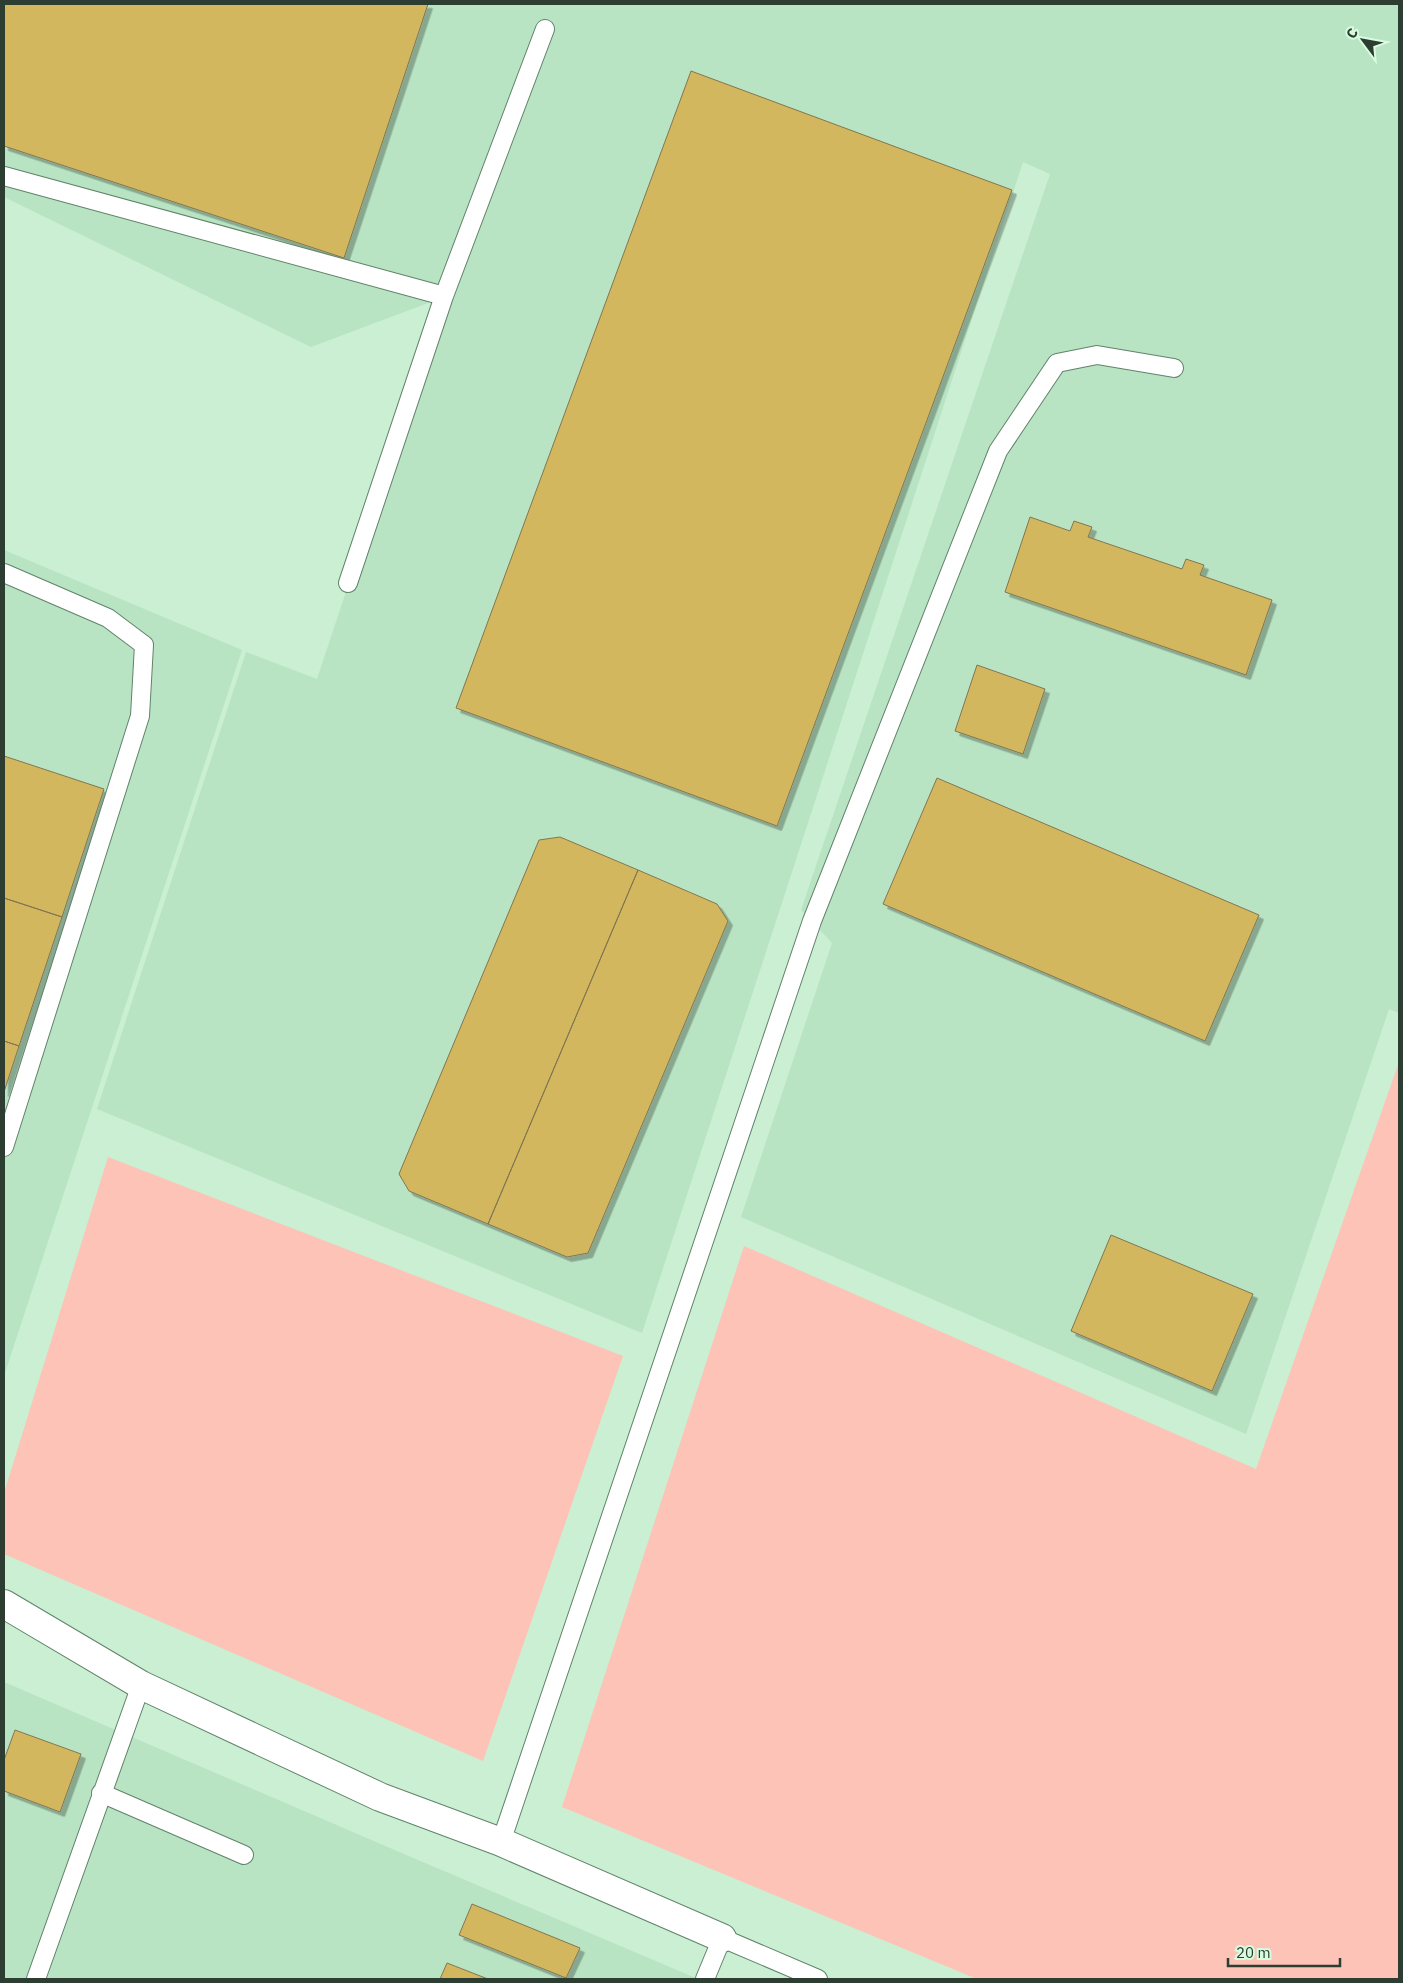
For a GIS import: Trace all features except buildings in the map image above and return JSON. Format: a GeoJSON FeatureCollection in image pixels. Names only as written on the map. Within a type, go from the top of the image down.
{"type":"FeatureCollection","features":[{"type":"Feature","properties":{"kind":"street"},"geometry":{"type":"LineString","coordinates":[[4,1604],[141,1685],[380,1797],[501,1842],[722,1938]]}},
{"type":"Feature","properties":{"kind":"lane"},"geometry":{"type":"LineString","coordinates":[[348,583],[444,296],[545,29]]}},
{"type":"Feature","properties":{"kind":"lane"},"geometry":{"type":"LineString","coordinates":[[4,176],[444,296]]}},
{"type":"Feature","properties":{"kind":"lane"},"geometry":{"type":"LineString","coordinates":[[501,1842],[812,921],[998,451],[1057,363],[1097,356],[1174,368]]}},
{"type":"Feature","properties":{"kind":"lane"},"geometry":{"type":"LineString","coordinates":[[4,573],[108,618],[144,645],[140,716],[4,1147]]}},
{"type":"Feature","properties":{"kind":"lane"},"geometry":{"type":"LineString","coordinates":[[36,1979],[141,1685]]}},
{"type":"Feature","properties":{"kind":"lane"},"geometry":{"type":"LineString","coordinates":[[101,1793],[244,1854]]}},
{"type":"Feature","properties":{"kind":"lane"},"geometry":{"type":"LineString","coordinates":[[705,1979],[722,1938],[818,1979]]}},
{"type":"Feature","properties":{"kind":"shaded area"},"geometry":{"type":"Polygon","coordinates":[[[4,4],[1399,4],[1399,1013],[1389,1009],[1246,1434],[741,1217],[832,943],[801,910],[1050,174],[1023,162],[642,1333],[97,1109],[246,652],[317,679],[444,297],[311,347],[4,197],[4,4]]]}},
{"type":"Feature","properties":{"kind":"shaded area"},"geometry":{"type":"Polygon","coordinates":[[[4,550],[242,650],[4,1376],[4,550]]]}},
{"type":"Feature","properties":{"kind":"shaded area"},"geometry":{"type":"Polygon","coordinates":[[[1399,1062],[1399,1979],[977,1979],[562,1807],[744,1246],[1256,1469],[1399,1062]]]}},
{"type":"Feature","properties":{"kind":"shaded area"},"geometry":{"type":"Polygon","coordinates":[[[108,1157],[623,1356],[483,1761],[4,1554],[4,1493],[108,1157]]]}},
{"type":"Feature","properties":{"kind":"shaded area"},"geometry":{"type":"Polygon","coordinates":[[[4,1682],[411,1857],[698,1979],[4,1979],[4,1682]]]}}]}
